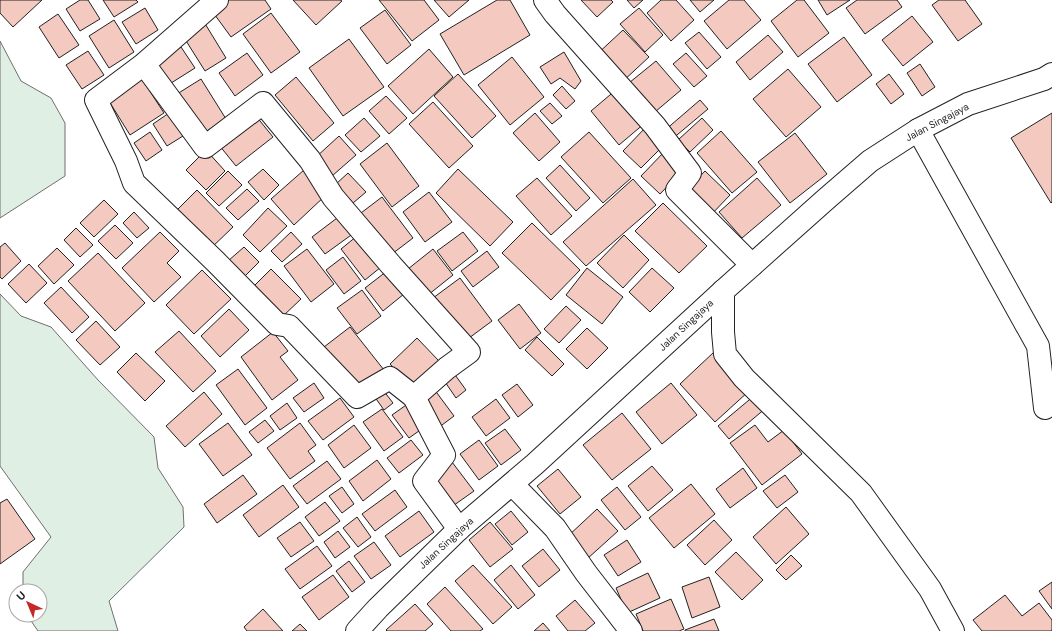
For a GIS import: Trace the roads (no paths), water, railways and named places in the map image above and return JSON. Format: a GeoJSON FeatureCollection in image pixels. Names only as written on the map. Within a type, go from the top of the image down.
{"type":"FeatureCollection","features":[{"type":"Feature","properties":{"kind":"street"},"geometry":{"type":"LineString","coordinates":[[217,0],[144,64],[96,100],[126,161],[134,183],[216,262],[277,324],[289,326],[357,397],[390,378],[414,397],[444,455],[424,481],[459,529]]}},
{"type":"Feature","properties":{"kind":"street"},"geometry":{"type":"LineString","coordinates":[[545,0],[555,14],[655,126],[690,173],[677,190],[752,265]]}},
{"type":"Feature","properties":{"kind":"street"},"geometry":{"type":"LineString","coordinates":[[144,64],[205,147],[263,103],[310,160],[333,197],[391,265],[469,352],[447,368],[414,397]]}},
{"type":"Feature","properties":{"kind":"street","name":"Jalan Singajaya"},"geometry":{"type":"LineString","coordinates":[[357,631],[378,608],[459,529],[512,484],[723,291],[870,161],[918,130],[968,104],[1044,79],[1052,74]]}},
{"type":"Feature","properties":{"kind":"street"},"geometry":{"type":"LineString","coordinates":[[918,130],[1038,346],[1045,408]]}},
{"type":"Feature","properties":{"kind":"street"},"geometry":{"type":"LineString","coordinates":[[723,291],[723,332],[726,354],[744,378],[861,493],[930,589],[953,631]]}},
{"type":"Feature","properties":{"kind":"street"},"geometry":{"type":"LineString","coordinates":[[512,484],[555,528],[586,573],[631,631]]}}]}
